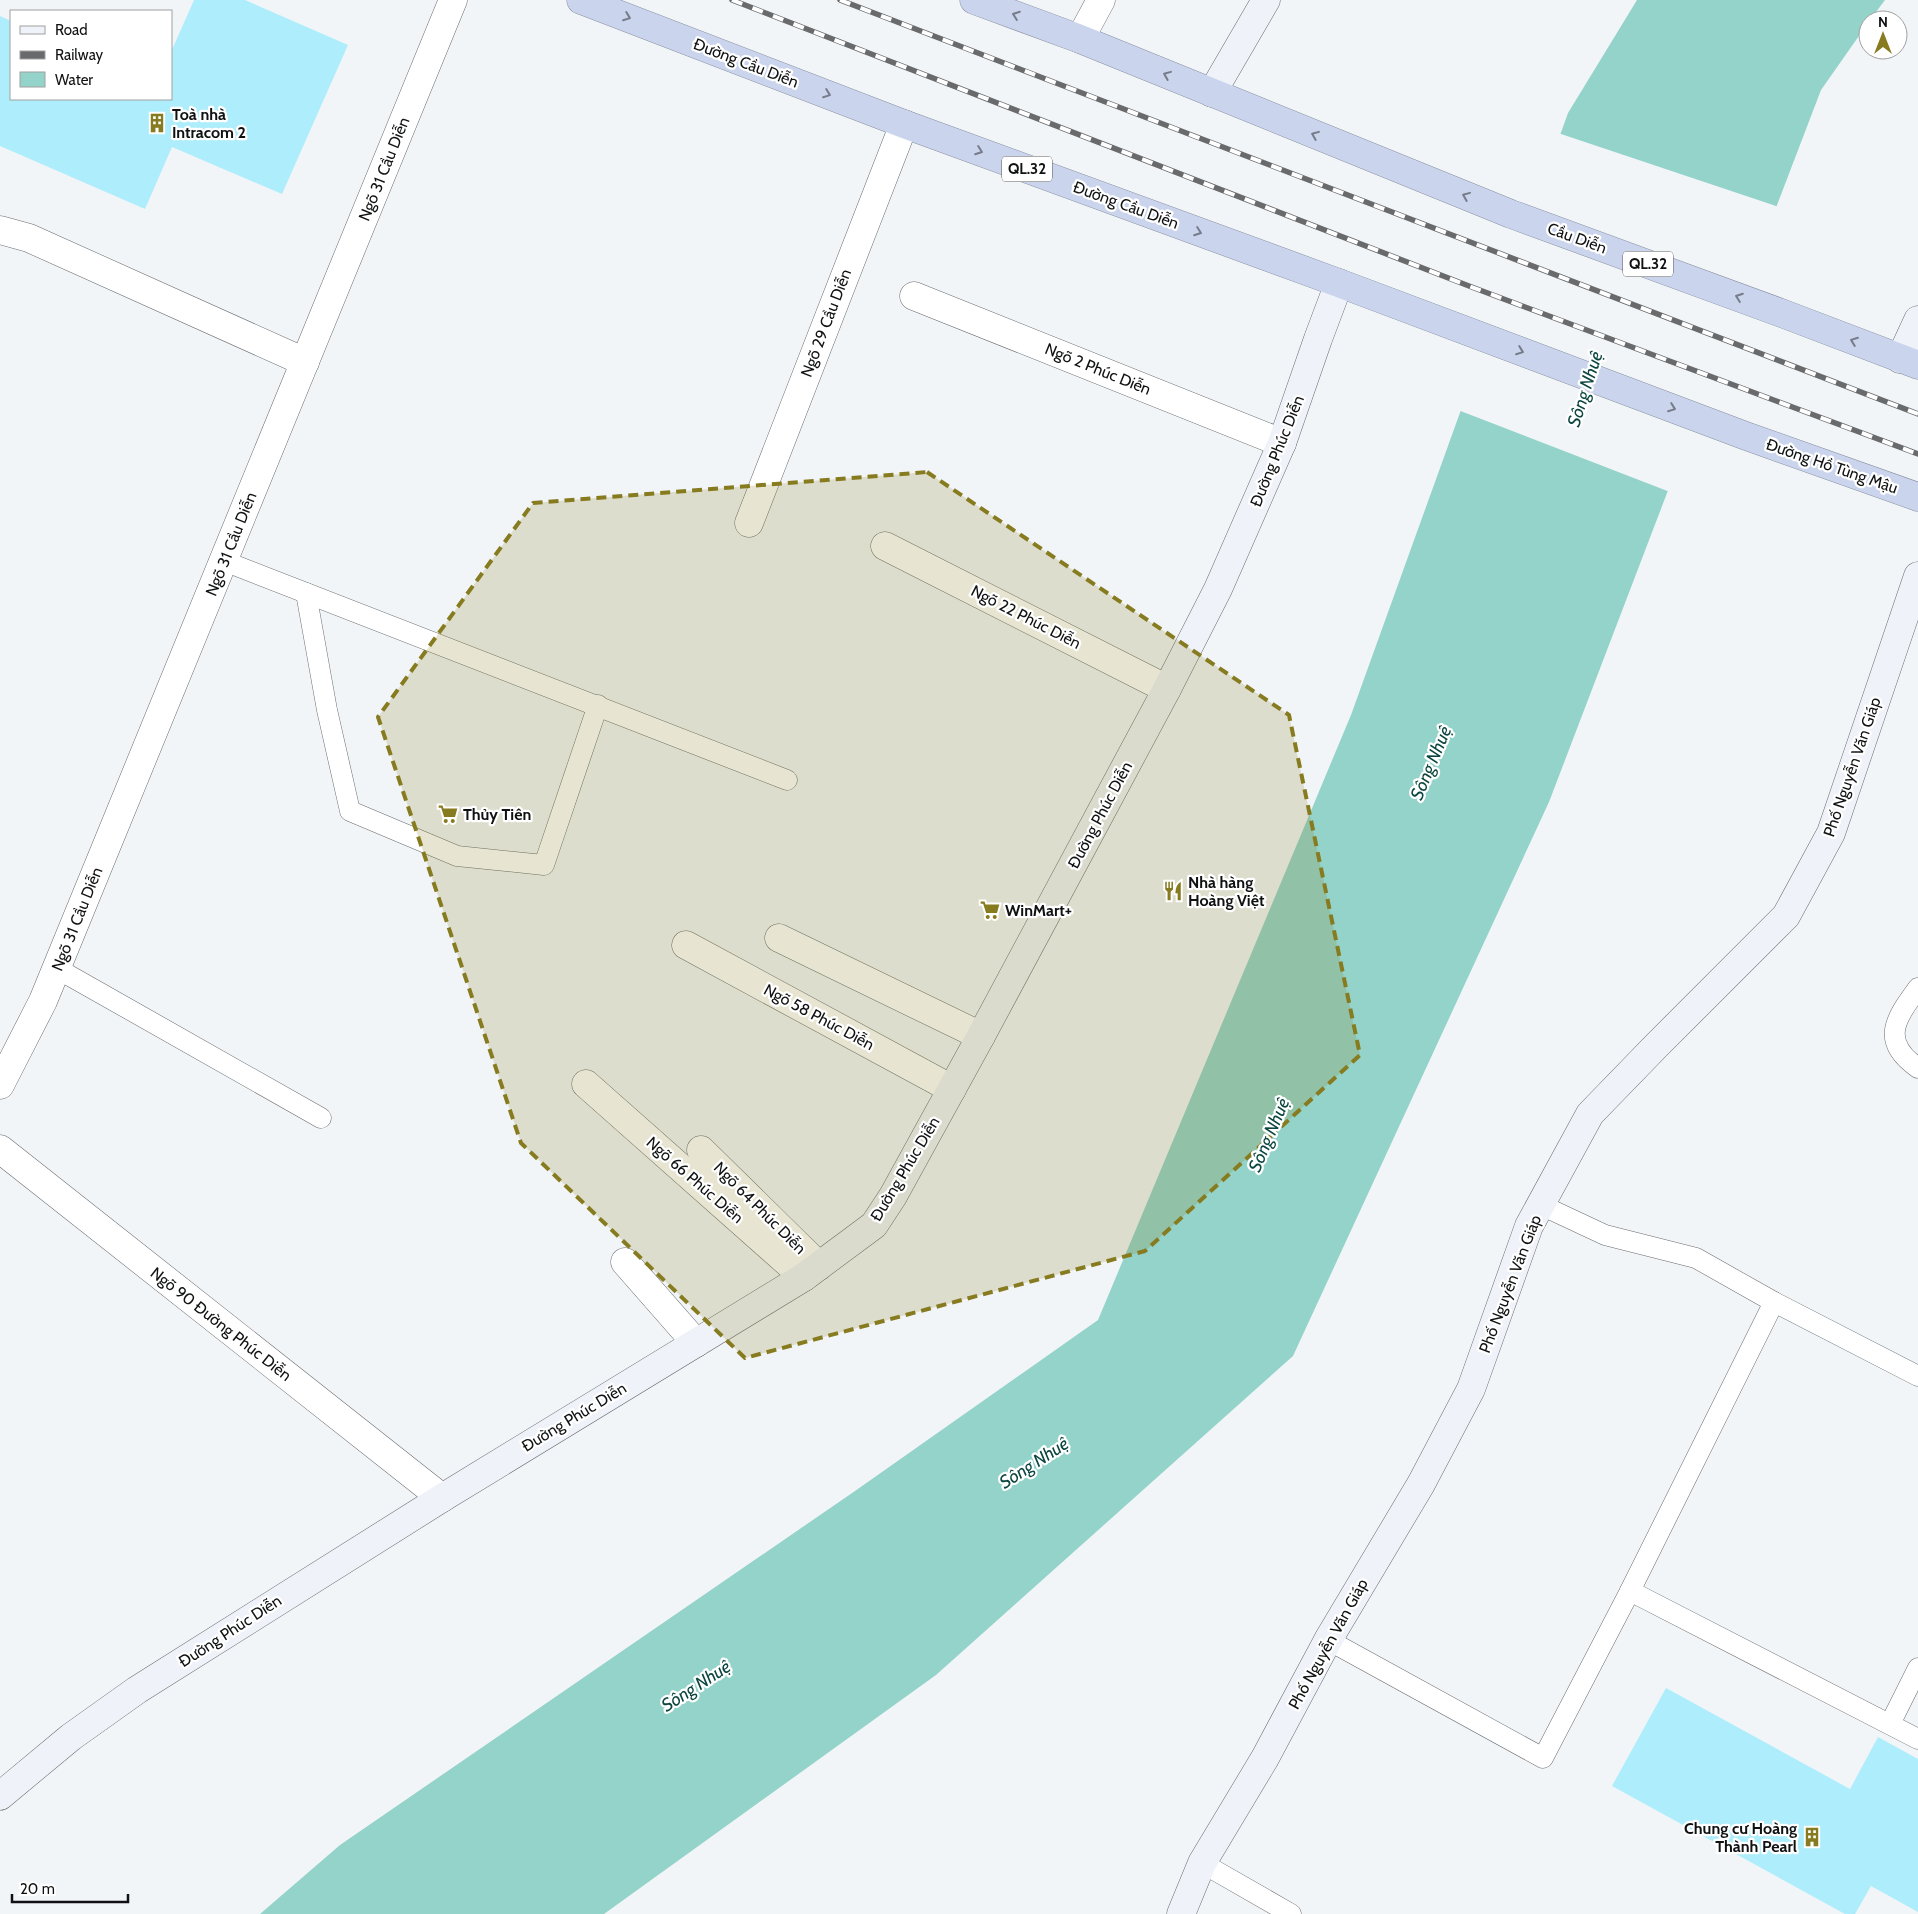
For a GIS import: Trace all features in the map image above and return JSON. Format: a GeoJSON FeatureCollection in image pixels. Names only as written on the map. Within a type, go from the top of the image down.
{"type":"FeatureCollection","features":[{"type":"Feature","properties":{"kind":"highway","name":"Đường Cầu Diễn"},"geometry":{"type":"LineString","coordinates":[[581,0],[904,124],[1339,283],[1746,436]]}},
{"type":"Feature","properties":{"kind":"highway","name":"QL.32"},"geometry":{"type":"LineString","coordinates":[[974,0],[1080,39],[1212,94]]}},
{"type":"Feature","properties":{"kind":"highway","name":"Cầu Diễn"},"geometry":{"type":"LineString","coordinates":[[1212,94],[1511,214],[1909,362]]}},
{"type":"Feature","properties":{"kind":"highway","name":"Đường Hồ Tùng Mậu"},"geometry":{"type":"LineString","coordinates":[[1746,436],[1918,497]]}},
{"type":"Feature","properties":{"kind":"street","name":"Ngõ 31 Cầu Diễn"},"geometry":{"type":"LineString","coordinates":[[0,1085],[43,1001],[454,0]]}},
{"type":"Feature","properties":{"kind":"street"},"geometry":{"type":"LineString","coordinates":[[1080,39],[1101,0]]}},
{"type":"Feature","properties":{"kind":"street"},"geometry":{"type":"LineString","coordinates":[[1212,94],[1266,0]]}},
{"type":"Feature","properties":{"kind":"street","name":"Ngõ 29 Cầu Diễn"},"geometry":{"type":"LineString","coordinates":[[749,523],[904,124]]}},
{"type":"Feature","properties":{"kind":"street"},"geometry":{"type":"LineString","coordinates":[[0,230],[29,238],[305,362]]}},
{"type":"Feature","properties":{"kind":"street","name":"Đường Phúc Diễn"},"geometry":{"type":"LineString","coordinates":[[0,1796],[71,1736],[137,1690],[442,1498],[811,1271],[874,1225],[893,1196],[981,1036],[1167,689],[1218,589],[1282,443],[1339,283]]}},
{"type":"Feature","properties":{"kind":"street","name":"Ngõ 2 Phúc Diễn"},"geometry":{"type":"LineString","coordinates":[[914,296],[1282,443]]}},
{"type":"Feature","properties":{"kind":"street"},"geometry":{"type":"LineString","coordinates":[[1909,362],[1918,320]]}},
{"type":"Feature","properties":{"kind":"street","name":"Ngõ 22 Phúc Diễn"},"geometry":{"type":"LineString","coordinates":[[885,546],[1167,689]]}},
{"type":"Feature","properties":{"kind":"street","name":"Phố Nguyễn Văn Giáp"},"geometry":{"type":"LineString","coordinates":[[1181,1914],[1202,1863],[1265,1758],[1328,1640],[1421,1484],[1471,1389],[1530,1226],[1590,1114],[1786,916],[1831,833],[1918,576]]}},
{"type":"Feature","properties":{"kind":"street"},"geometry":{"type":"LineString","coordinates":[[779,938],[981,1036]]}},
{"type":"Feature","properties":{"kind":"street","name":"Ngõ 58 Phúc Diễn"},"geometry":{"type":"LineString","coordinates":[[686,945],[952,1089]]}},
{"type":"Feature","properties":{"kind":"street","name":"Ngõ 66 Phúc Diễn"},"geometry":{"type":"LineString","coordinates":[[586,1084],[811,1271]]}},
{"type":"Feature","properties":{"kind":"street","name":"Ngõ 90 Đường Phúc Diễn"},"geometry":{"type":"LineString","coordinates":[[0,1148],[442,1498]]}},
{"type":"Feature","properties":{"kind":"street","name":"Ngõ 64 Phúc Diễn"},"geometry":{"type":"LineString","coordinates":[[702,1150],[811,1271]]}},
{"type":"Feature","properties":{"kind":"street"},"geometry":{"type":"LineString","coordinates":[[633,1259],[702,1339]]}},
{"type":"Feature","properties":{"kind":"lane"},"geometry":{"type":"LineString","coordinates":[[224,560],[787,780]]}},
{"type":"Feature","properties":{"kind":"lane"},"geometry":{"type":"LineString","coordinates":[[306,593],[327,710],[350,812],[457,856],[544,865],[598,705]]}},
{"type":"Feature","properties":{"kind":"lane"},"geometry":{"type":"LineString","coordinates":[[56,968],[321,1118]]}},
{"type":"Feature","properties":{"kind":"lane"},"geometry":{"type":"LineString","coordinates":[[1918,988],[1898,1016],[1894,1038],[1905,1059],[1918,1068]]}},
{"type":"Feature","properties":{"kind":"lane"},"geometry":{"type":"LineString","coordinates":[[1541,1204],[1605,1235],[1696,1258],[1774,1302],[1918,1376]]}},
{"type":"Feature","properties":{"kind":"lane"},"geometry":{"type":"LineString","coordinates":[[1328,1640],[1543,1758],[1630,1591],[1774,1302]]}},
{"type":"Feature","properties":{"kind":"lane"},"geometry":{"type":"LineString","coordinates":[[1630,1591],[1918,1739]]}},
{"type":"Feature","properties":{"kind":"lane"},"geometry":{"type":"LineString","coordinates":[[1890,1724],[1918,1668]]}},
{"type":"Feature","properties":{"kind":"lane"},"geometry":{"type":"LineString","coordinates":[[1202,1863],[1291,1914]]}},
{"type":"Feature","properties":{"kind":"highlighted area"},"geometry":{"type":"Polygon","coordinates":[[[927,472],[1289,715],[1360,1055],[1145,1251],[745,1358],[521,1143],[378,717],[533,503],[927,472]]]}},
{"type":"Feature","properties":{"kind":"water","name":"Sông Nhuệ"},"geometry":{"type":"Polygon","coordinates":[[[1637,0],[1885,0],[1878,10],[1858,10],[1858,37],[1821,90],[1549,802],[1293,1356],[936,1675],[604,1914],[260,1914],[340,1845],[855,1491],[1098,1320],[1351,715],[1568,113],[1637,0]]]}},
{"type":"Feature","properties":{"kind":"pier"},"geometry":{"type":"Polygon","coordinates":[[[1558,133],[1779,207],[1670,492],[1458,410],[1558,133]]]}},
{"type":"Feature","properties":{"kind":"building","name":"Toà nhà Intracom 2"},"geometry":{"type":"Polygon","coordinates":[[[194,0],[245,0],[348,45],[282,194],[172,147],[145,209],[0,146],[0,16],[10,21],[10,100],[172,100],[172,50],[194,0]]]}},
{"type":"Feature","properties":{"kind":"building","name":"Chung cư Hoàng Thành Pearl"},"geometry":{"type":"Polygon","coordinates":[[[1666,1688],[1850,1789],[1878,1737],[1918,1759],[1918,1912],[1871,1886],[1855,1914],[1845,1914],[1612,1786],[1666,1688]]]}},
{"type":"Feature","properties":{"kind":"railway"},"geometry":{"type":"LineString","coordinates":[[732,0],[1469,286],[1918,454]]}},
{"type":"Feature","properties":{"kind":"railway"},"geometry":{"type":"LineString","coordinates":[[840,0],[1918,414]]}},
{"type":"Feature","properties":{"kind":"place","name":"Toà nhà Intracom 2"},"geometry":{"type":"Point","coordinates":[157,123]}},
{"type":"Feature","properties":{"kind":"place","name":"Thủy Tiên"},"geometry":{"type":"Point","coordinates":[448,814]}},
{"type":"Feature","properties":{"kind":"place","name":"Nhà hàng Hoàng Việt"},"geometry":{"type":"Point","coordinates":[1173,891]}},
{"type":"Feature","properties":{"kind":"place","name":"WinMart+"},"geometry":{"type":"Point","coordinates":[990,910]}},
{"type":"Feature","properties":{"kind":"place","name":"Chung cư Hoàng Thành Pearl"},"geometry":{"type":"Point","coordinates":[1812,1837]}}]}
